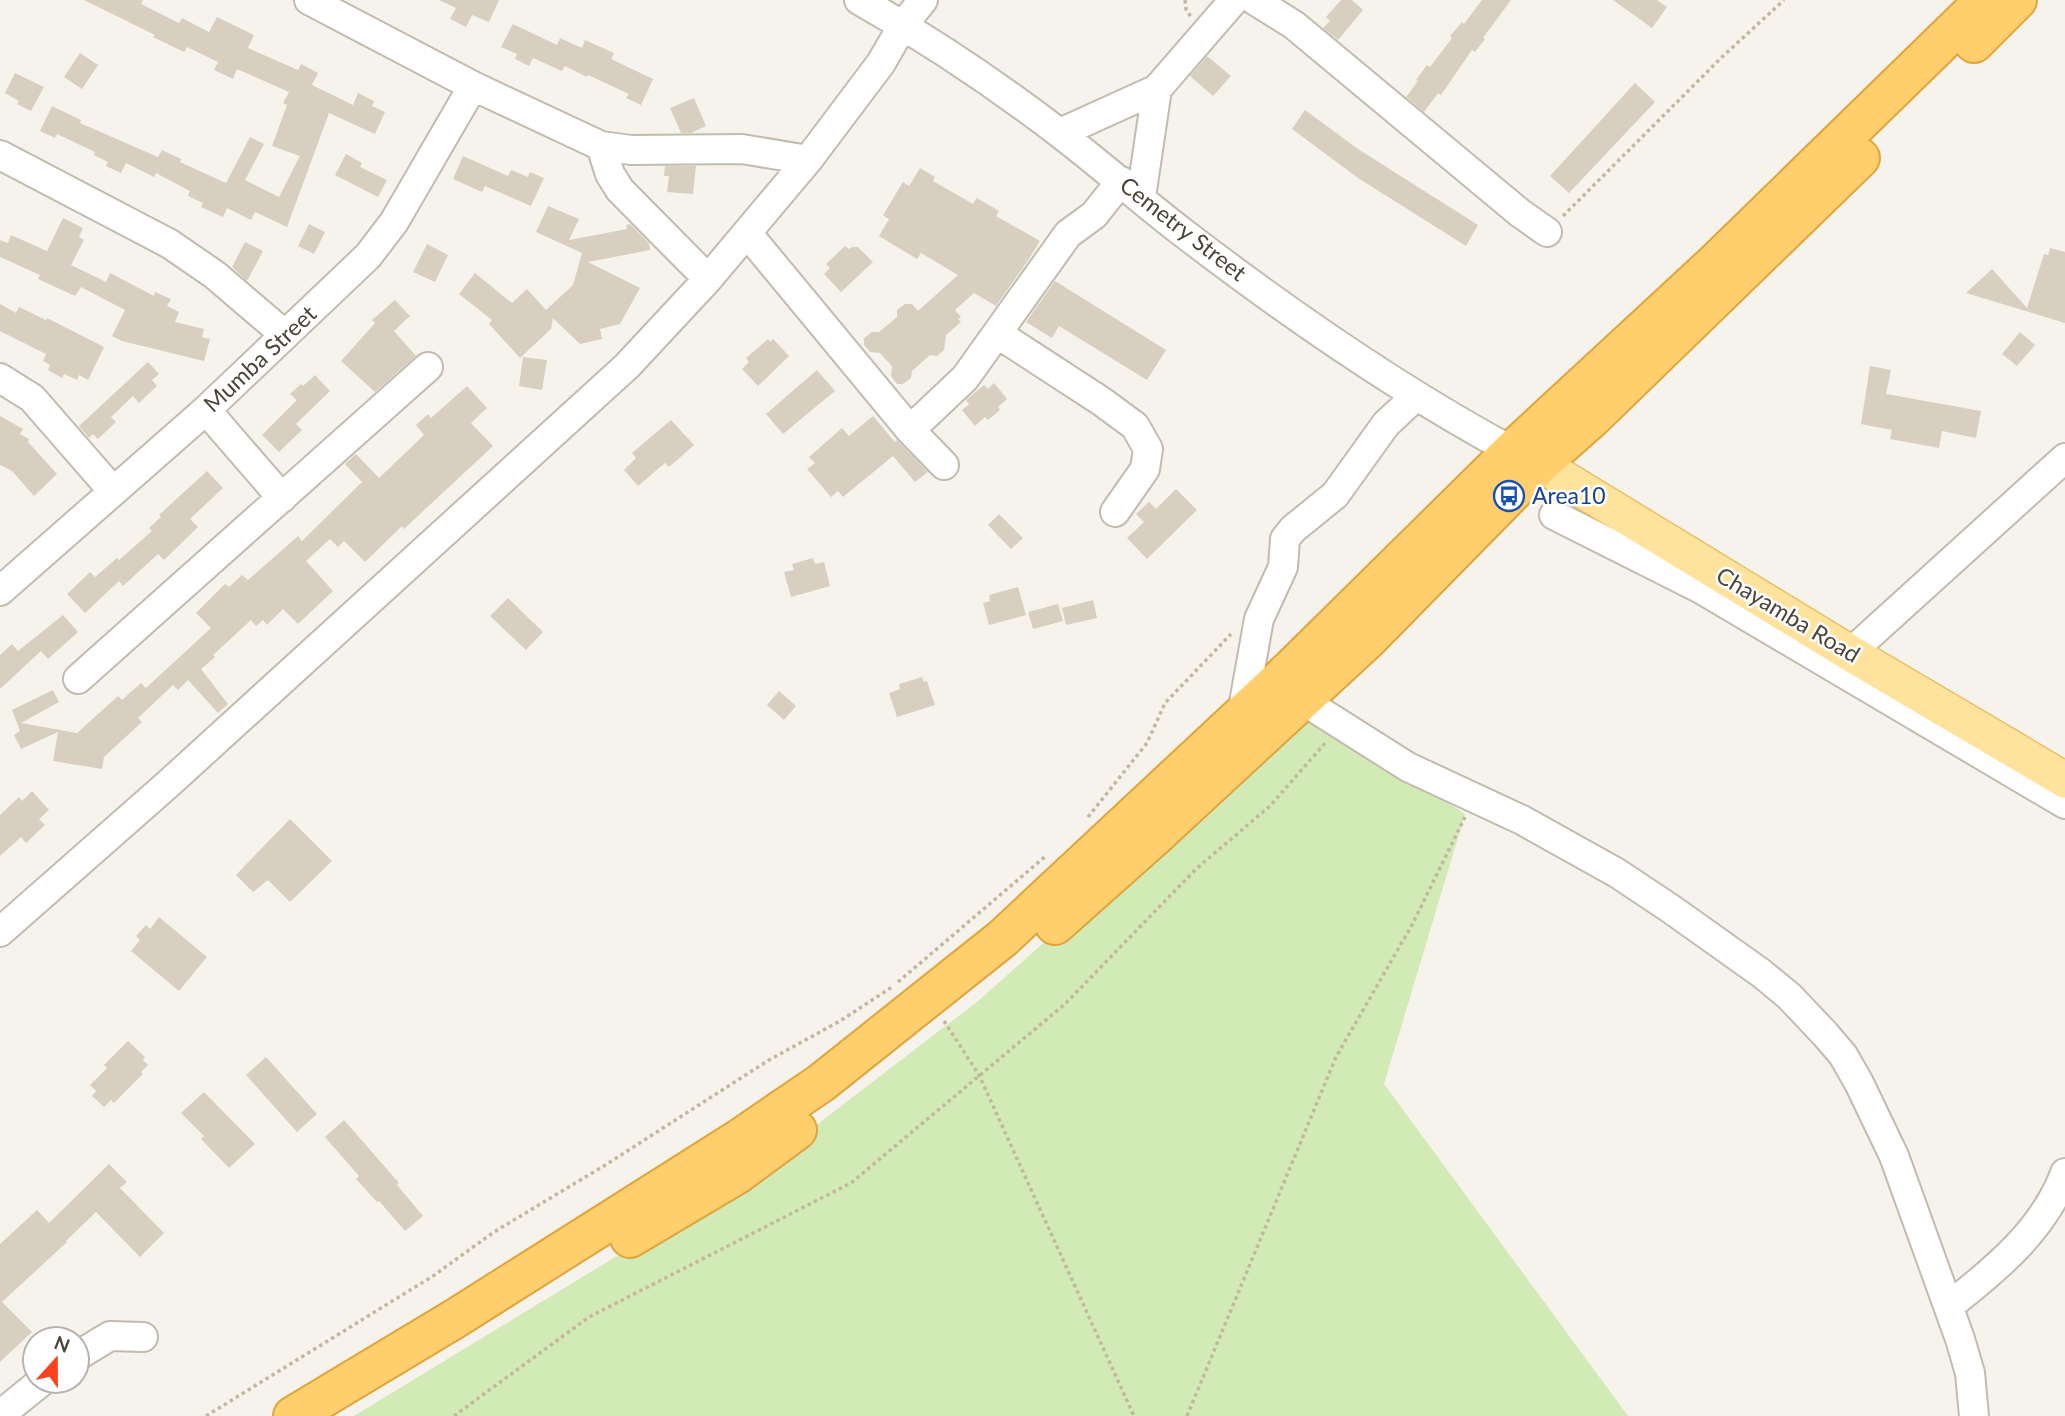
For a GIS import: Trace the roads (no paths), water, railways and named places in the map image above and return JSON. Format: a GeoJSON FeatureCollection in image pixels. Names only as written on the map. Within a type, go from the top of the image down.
{"type":"FeatureCollection","features":[{"type":"Feature","properties":{"kind":"highway"},"geometry":{"type":"LineString","coordinates":[[336,1416],[736,1175],[1032,946],[1368,638],[1526,458],[1713,265],[1985,0]]}},
{"type":"Feature","properties":{"kind":"highway"},"geometry":{"type":"LineString","coordinates":[[293,1416],[739,1139],[821,1083],[1003,938],[1242,714],[1526,458],[1593,417],[1795,224],[2017,0]]}},
{"type":"Feature","properties":{"kind":"main road","name":"Chayamba Road"},"geometry":{"type":"LineString","coordinates":[[1526,458],[2065,780]]}},
{"type":"Feature","properties":{"kind":"street"},"geometry":{"type":"LineString","coordinates":[[309,0],[473,86],[601,146],[631,150],[742,149],[808,160]]}},
{"type":"Feature","properties":{"kind":"street","name":"Cemetry Street"},"geometry":{"type":"LineString","coordinates":[[859,0],[977,72],[1060,133],[1234,271],[1416,396],[1526,458]]}},
{"type":"Feature","properties":{"kind":"street"},"geometry":{"type":"LineString","coordinates":[[0,932],[167,785],[627,366],[708,279],[808,160],[881,63],[903,25],[923,0]]}},
{"type":"Feature","properties":{"kind":"street"},"geometry":{"type":"LineString","coordinates":[[1060,133],[1157,89],[1234,0]]}},
{"type":"Feature","properties":{"kind":"street"},"geometry":{"type":"LineString","coordinates":[[1254,0],[1294,25],[1520,213],[1547,232]]}},
{"type":"Feature","properties":{"kind":"street","name":"Mumba Street"},"geometry":{"type":"LineString","coordinates":[[0,591],[206,410],[353,272],[382,240],[473,86]]}},
{"type":"Feature","properties":{"kind":"street"},"geometry":{"type":"LineString","coordinates":[[910,430],[965,378],[1068,234],[1131,189],[1157,89]]}},
{"type":"Feature","properties":{"kind":"street"},"geometry":{"type":"LineString","coordinates":[[601,146],[610,174],[620,190],[708,279]]}},
{"type":"Feature","properties":{"kind":"street"},"geometry":{"type":"LineString","coordinates":[[0,155],[170,244],[215,275],[285,335]]}},
{"type":"Feature","properties":{"kind":"street"},"geometry":{"type":"LineString","coordinates":[[747,233],[910,430],[944,465]]}},
{"type":"Feature","properties":{"kind":"street"},"geometry":{"type":"LineString","coordinates":[[998,334],[1135,426],[1148,449],[1145,469],[1115,512]]}},
{"type":"Feature","properties":{"kind":"street"},"geometry":{"type":"LineString","coordinates":[[78,679],[428,367]]}},
{"type":"Feature","properties":{"kind":"street"},"geometry":{"type":"LineString","coordinates":[[0,378],[32,398],[113,491]]}},
{"type":"Feature","properties":{"kind":"street"},"geometry":{"type":"LineString","coordinates":[[1242,714],[1259,619],[1283,567],[1285,539],[1293,529],[1335,495],[1386,424],[1416,396]]}},
{"type":"Feature","properties":{"kind":"street"},"geometry":{"type":"LineString","coordinates":[[206,410],[282,498]]}},
{"type":"Feature","properties":{"kind":"street"},"geometry":{"type":"LineString","coordinates":[[1850,653],[2065,458]]}},
{"type":"Feature","properties":{"kind":"street"},"geometry":{"type":"LineString","coordinates":[[1553,515],[1701,589],[2065,804]]}},
{"type":"Feature","properties":{"kind":"street"},"geometry":{"type":"LineString","coordinates":[[1301,700],[1408,767],[1476,797],[1566,844],[1671,909],[1761,973],[1789,996],[1825,1034],[1843,1055],[1859,1083],[1894,1156],[1970,1373],[1974,1416]]}},
{"type":"Feature","properties":{"kind":"street"},"geometry":{"type":"LineString","coordinates":[[1948,1306],[2008,1257],[2052,1200],[2065,1173]]}},
{"type":"Feature","properties":{"kind":"street"},"geometry":{"type":"LineString","coordinates":[[91,1348],[110,1336],[143,1338]]}},
{"type":"Feature","properties":{"kind":"street"},"geometry":{"type":"LineString","coordinates":[[0,1415],[25,1395]]}},
{"type":"Feature","properties":{"kind":"place","name":"Area10"},"geometry":{"type":"Point","coordinates":[1509,496]}}]}
